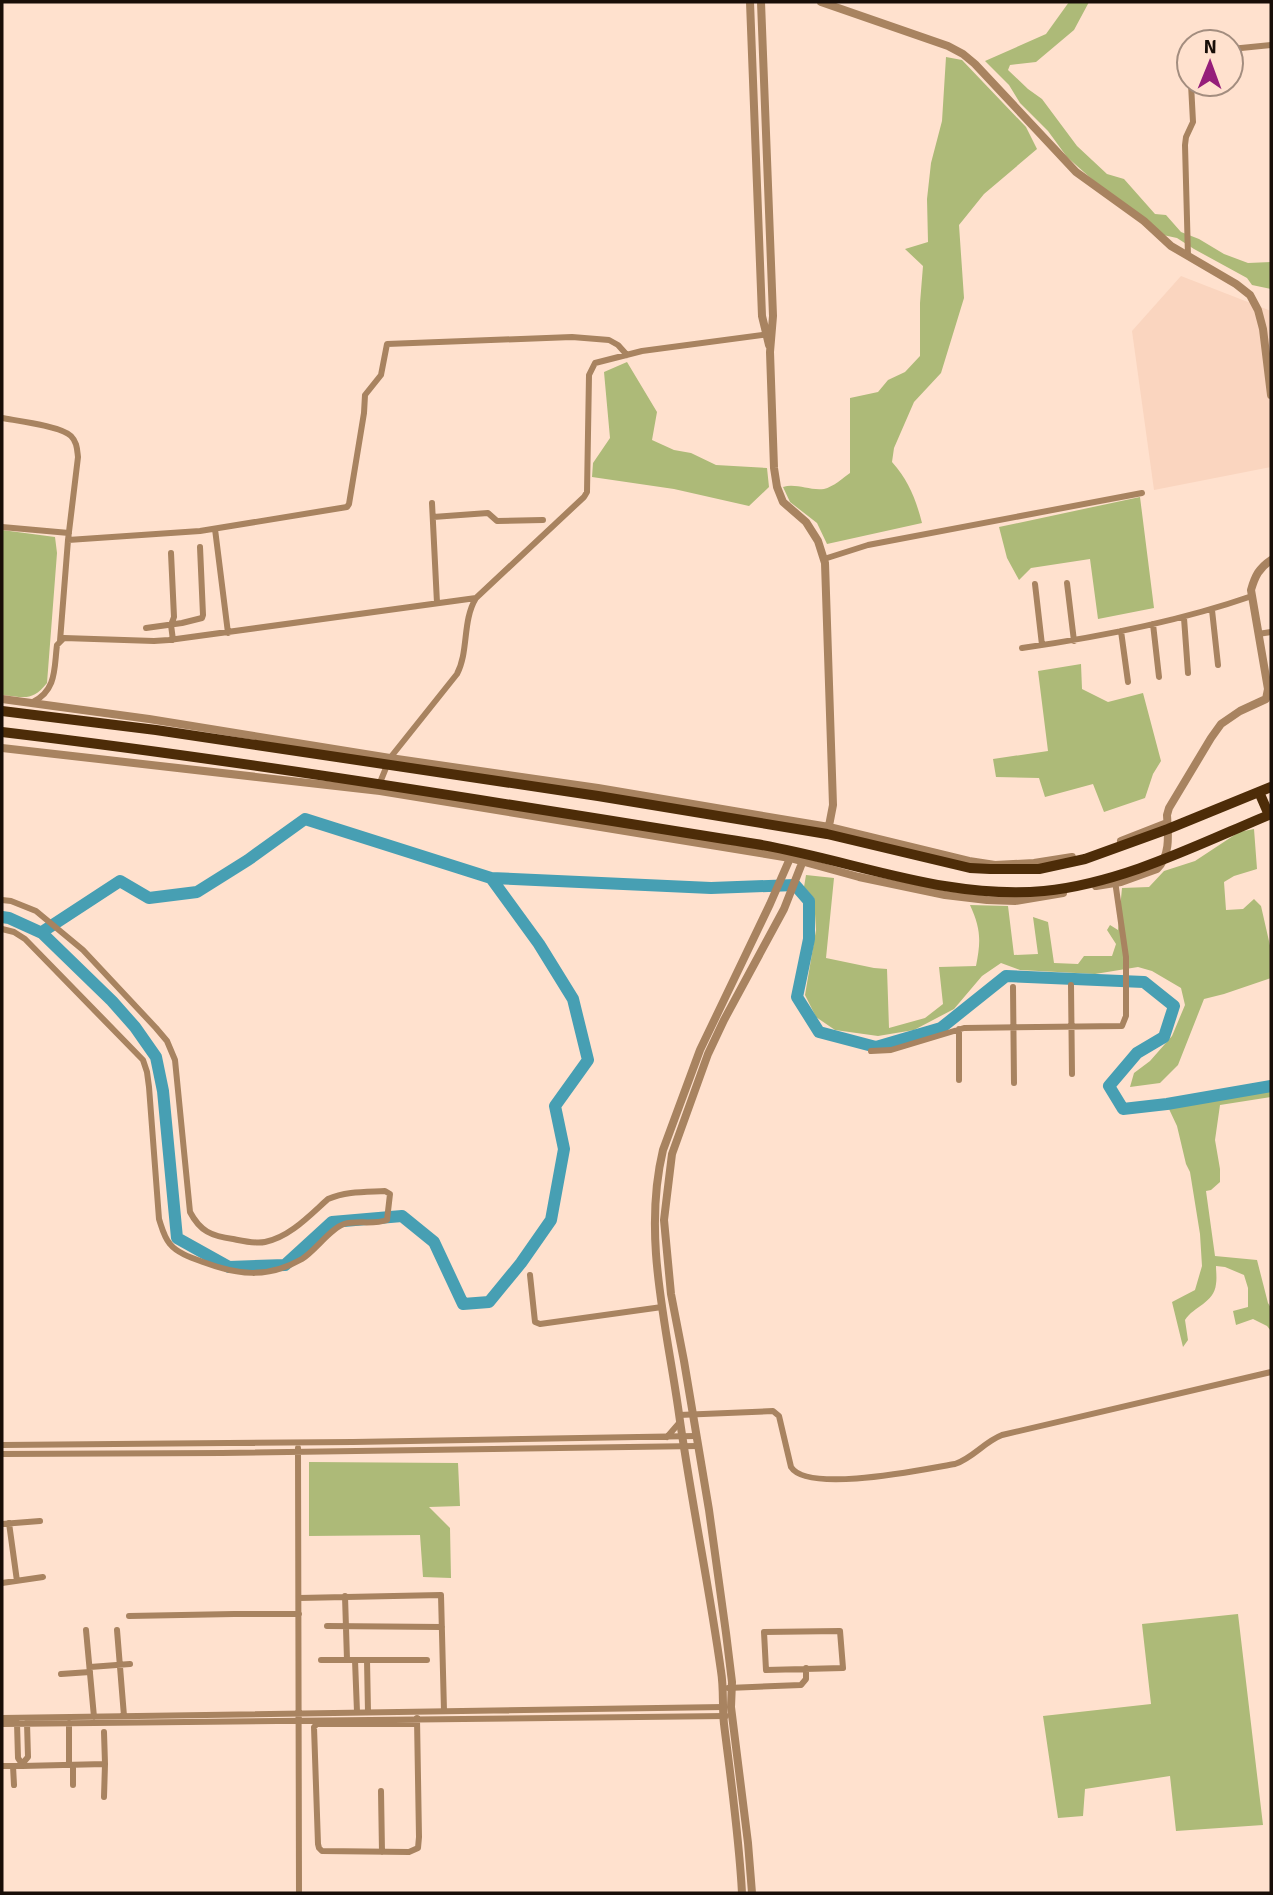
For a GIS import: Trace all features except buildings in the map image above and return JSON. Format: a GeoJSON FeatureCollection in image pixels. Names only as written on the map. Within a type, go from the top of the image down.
{"type":"FeatureCollection","features":[{"type":"Feature","properties":{"kind":"highway"},"geometry":{"type":"LineString","coordinates":[[2,710],[388,762],[828,830],[970,868],[1039,869],[1085,859],[1271,787]]}},
{"type":"Feature","properties":{"kind":"highway"},"geometry":{"type":"LineString","coordinates":[[149,719],[156,730]]}},
{"type":"Feature","properties":{"kind":"highway"},"geometry":{"type":"LineString","coordinates":[[2,732],[80,741],[281,775],[378,788],[790,858],[804,858],[935,885],[989,892],[1044,891],[1115,879],[1270,814],[1259,792]]}},
{"type":"Feature","properties":{"kind":"highway"},"geometry":{"type":"LineString","coordinates":[[260,737],[272,747]]}},
{"type":"Feature","properties":{"kind":"street"},"geometry":{"type":"LineString","coordinates":[[750,2],[762,316],[769,334],[774,468],[783,502],[806,522],[818,541],[824,559],[833,805],[828,830]]}},
{"type":"Feature","properties":{"kind":"street"},"geometry":{"type":"LineString","coordinates":[[761,2],[774,316],[769,334]]}},
{"type":"Feature","properties":{"kind":"street"},"geometry":{"type":"LineString","coordinates":[[821,2],[948,46],[963,54],[1076,172],[1144,221],[1171,246],[1250,295],[1258,310],[1263,329],[1271,395]]}},
{"type":"Feature","properties":{"kind":"street"},"geometry":{"type":"LineString","coordinates":[[1245,48],[1271,45]]}},
{"type":"Feature","properties":{"kind":"street"},"geometry":{"type":"LineString","coordinates":[[1188,256],[1185,145],[1193,122],[1192,98]]}},
{"type":"Feature","properties":{"kind":"street"},"geometry":{"type":"LineString","coordinates":[[378,788],[388,762],[457,674],[471,609],[476,598],[584,498],[588,486],[589,375],[595,363],[642,351],[769,334]]}},
{"type":"Feature","properties":{"kind":"street"},"geometry":{"type":"LineString","coordinates":[[2,527],[69,536],[215,529],[347,507],[365,395],[381,375],[387,344],[572,337],[609,340],[627,355]]}},
{"type":"Feature","properties":{"kind":"street"},"geometry":{"type":"LineString","coordinates":[[2,418],[62,430],[72,437],[77,445],[60,641],[57,645],[50,689],[43,697],[33,702]]}},
{"type":"Feature","properties":{"kind":"street"},"geometry":{"type":"LineString","coordinates":[[824,559],[868,545],[1142,493]]}},
{"type":"Feature","properties":{"kind":"street"},"geometry":{"type":"LineString","coordinates":[[432,503],[437,603]]}},
{"type":"Feature","properties":{"kind":"street"},"geometry":{"type":"LineString","coordinates":[[433,517],[488,513],[497,521],[543,520]]}},
{"type":"Feature","properties":{"kind":"street"},"geometry":{"type":"LineString","coordinates":[[215,529],[228,633]]}},
{"type":"Feature","properties":{"kind":"street"},"geometry":{"type":"LineString","coordinates":[[146,628],[173,621],[197,621],[204,615],[200,547]]}},
{"type":"Feature","properties":{"kind":"street"},"geometry":{"type":"LineString","coordinates":[[171,553],[173,640]]}},
{"type":"Feature","properties":{"kind":"street"},"geometry":{"type":"LineString","coordinates":[[1166,857],[1167,815],[1211,737],[1221,724],[1240,711],[1269,699],[1251,590],[1261,567],[1271,561]]}},
{"type":"Feature","properties":{"kind":"street"},"geometry":{"type":"LineString","coordinates":[[1067,583],[1073,641]]}},
{"type":"Feature","properties":{"kind":"street"},"geometry":{"type":"LineString","coordinates":[[1035,584],[1042,645]]}},
{"type":"Feature","properties":{"kind":"street"},"geometry":{"type":"LineString","coordinates":[[1022,648],[1073,641],[1184,618],[1252,596]]}},
{"type":"Feature","properties":{"kind":"street"},"geometry":{"type":"LineString","coordinates":[[60,641],[64,638],[173,640],[476,598]]}},
{"type":"Feature","properties":{"kind":"street"},"geometry":{"type":"LineString","coordinates":[[1212,610],[1217,665]]}},
{"type":"Feature","properties":{"kind":"street"},"geometry":{"type":"LineString","coordinates":[[1184,618],[1188,673]]}},
{"type":"Feature","properties":{"kind":"street"},"geometry":{"type":"LineString","coordinates":[[182,623],[184,638]]}},
{"type":"Feature","properties":{"kind":"street"},"geometry":{"type":"LineString","coordinates":[[1153,624],[1159,677]]}},
{"type":"Feature","properties":{"kind":"street"},"geometry":{"type":"LineString","coordinates":[[1121,631],[1128,681]]}},
{"type":"Feature","properties":{"kind":"street"},"geometry":{"type":"LineString","coordinates":[[1258,634],[1271,632]]}},
{"type":"Feature","properties":{"kind":"street"},"geometry":{"type":"LineString","coordinates":[[2,699],[260,737],[388,762]]}},
{"type":"Feature","properties":{"kind":"street"},"geometry":{"type":"LineString","coordinates":[[2,748],[281,775]]}},
{"type":"Feature","properties":{"kind":"street"},"geometry":{"type":"LineString","coordinates":[[727,1688],[722,1675],[682,1437],[662,1307],[654,1220],[663,1150],[700,1050],[790,858]]}},
{"type":"Feature","properties":{"kind":"street"},"geometry":{"type":"LineString","coordinates":[[742,1893],[727,1711],[726,1633],[698,1446],[671,1294],[664,1220],[672,1154],[708,1054],[784,909],[804,858]]}},
{"type":"Feature","properties":{"kind":"street"},"geometry":{"type":"LineString","coordinates":[[871,1051],[891,1050],[959,1029],[1122,1026],[1126,1016],[1126,957],[1115,879]]}},
{"type":"Feature","properties":{"kind":"street"},"geometry":{"type":"LineString","coordinates":[[2,900],[36,911],[61,931],[83,950],[167,1041],[175,1060],[190,1212],[196,1225],[202,1230],[224,1238],[265,1242],[288,1233],[328,1199],[385,1191],[390,1194],[387,1220],[341,1225],[308,1255],[272,1271],[243,1273],[219,1268],[193,1259],[170,1245],[159,1219],[149,1087],[143,1060],[25,939],[2,929]]}},
{"type":"Feature","properties":{"kind":"street"},"geometry":{"type":"LineString","coordinates":[[1071,985],[1072,1073]]}},
{"type":"Feature","properties":{"kind":"street"},"geometry":{"type":"LineString","coordinates":[[1013,987],[1014,1083]]}},
{"type":"Feature","properties":{"kind":"street"},"geometry":{"type":"LineString","coordinates":[[959,1029],[959,1080]]}},
{"type":"Feature","properties":{"kind":"street"},"geometry":{"type":"LineString","coordinates":[[654,1220],[664,1220]]}},
{"type":"Feature","properties":{"kind":"street"},"geometry":{"type":"LineString","coordinates":[[530,1275],[536,1322],[540,1324],[662,1307]]}},
{"type":"Feature","properties":{"kind":"street"},"geometry":{"type":"LineString","coordinates":[[667,1437],[680,1419],[692,1414],[773,1411],[779,1416],[791,1467],[796,1474],[853,1480],[955,1464],[967,1459],[986,1442],[1002,1435],[1271,1372]]}},
{"type":"Feature","properties":{"kind":"street"},"geometry":{"type":"LineString","coordinates":[[2,1445],[696,1436]]}},
{"type":"Feature","properties":{"kind":"street"},"geometry":{"type":"LineString","coordinates":[[298,1443],[299,1893]]}},
{"type":"Feature","properties":{"kind":"street"},"geometry":{"type":"LineString","coordinates":[[2,1454],[698,1446]]}},
{"type":"Feature","properties":{"kind":"street"},"geometry":{"type":"LineString","coordinates":[[17,1581],[6,1523],[40,1521]]}},
{"type":"Feature","properties":{"kind":"street"},"geometry":{"type":"LineString","coordinates":[[2,1583],[43,1577]]}},
{"type":"Feature","properties":{"kind":"street"},"geometry":{"type":"LineString","coordinates":[[299,1598],[441,1595],[444,1711]]}},
{"type":"Feature","properties":{"kind":"street"},"geometry":{"type":"LineString","coordinates":[[345,1596],[357,1712]]}},
{"type":"Feature","properties":{"kind":"street"},"geometry":{"type":"LineString","coordinates":[[129,1616],[299,1614]]}},
{"type":"Feature","properties":{"kind":"street"},"geometry":{"type":"LineString","coordinates":[[327,1626],[442,1628]]}},
{"type":"Feature","properties":{"kind":"street"},"geometry":{"type":"LineString","coordinates":[[86,1630],[94,1717]]}},
{"type":"Feature","properties":{"kind":"street"},"geometry":{"type":"LineString","coordinates":[[117,1630],[124,1716]]}},
{"type":"Feature","properties":{"kind":"street"},"geometry":{"type":"LineString","coordinates":[[840,1631],[843,1668],[806,1668],[766,1670],[764,1632],[840,1631]]}},
{"type":"Feature","properties":{"kind":"street"},"geometry":{"type":"LineString","coordinates":[[321,1660],[428,1660]]}},
{"type":"Feature","properties":{"kind":"street"},"geometry":{"type":"LineString","coordinates":[[367,1660],[368,1712]]}},
{"type":"Feature","properties":{"kind":"street"},"geometry":{"type":"LineString","coordinates":[[61,1674],[130,1664]]}},
{"type":"Feature","properties":{"kind":"street"},"geometry":{"type":"LineString","coordinates":[[727,1688],[801,1685],[806,1679],[806,1668]]}},
{"type":"Feature","properties":{"kind":"street"},"geometry":{"type":"LineString","coordinates":[[417,1718],[419,1845],[412,1852],[327,1852],[319,1849],[314,1730],[317,1724],[417,1718],[444,1711],[727,1711]]}},
{"type":"Feature","properties":{"kind":"street"},"geometry":{"type":"LineString","coordinates":[[2,1718],[417,1718],[727,1711]]}},
{"type":"Feature","properties":{"kind":"street"},"geometry":{"type":"LineString","coordinates":[[727,1711],[748,1843],[752,1893]]}},
{"type":"Feature","properties":{"kind":"street"},"geometry":{"type":"LineString","coordinates":[[2,1724],[300,1717],[357,1712],[417,1718]]}},
{"type":"Feature","properties":{"kind":"street"},"geometry":{"type":"LineString","coordinates":[[17,1723],[18,1758],[22,1765]]}},
{"type":"Feature","properties":{"kind":"street"},"geometry":{"type":"LineString","coordinates":[[22,1765],[28,1757],[27,1723]]}},
{"type":"Feature","properties":{"kind":"street"},"geometry":{"type":"LineString","coordinates":[[69,1723],[73,1785]]}},
{"type":"Feature","properties":{"kind":"street"},"geometry":{"type":"LineString","coordinates":[[104,1732],[104,1797]]}},
{"type":"Feature","properties":{"kind":"street"},"geometry":{"type":"LineString","coordinates":[[300,1754],[315,1755]]}},
{"type":"Feature","properties":{"kind":"street"},"geometry":{"type":"LineString","coordinates":[[2,1766],[105,1764]]}},
{"type":"Feature","properties":{"kind":"street"},"geometry":{"type":"LineString","coordinates":[[13,1766],[14,1785]]}},
{"type":"Feature","properties":{"kind":"street"},"geometry":{"type":"LineString","coordinates":[[381,1791],[382,1852]]}},
{"type":"Feature","properties":{"kind":"shaded area"},"geometry":{"type":"Polygon","coordinates":[[[1181,276],[1271,311],[1271,467],[1154,490],[1132,331],[1181,276]]]}},
{"type":"Feature","properties":{"kind":"green space"},"geometry":{"type":"Polygon","coordinates":[[[1069,2],[1089,2],[1074,30],[1036,62],[1010,65],[1008,70],[1042,99],[1077,146],[1107,174],[1124,179],[1155,214],[1166,215],[1181,232],[1224,254],[1248,263],[1271,262],[1271,289],[1252,285],[1247,278],[1177,238],[1163,235],[1094,181],[1067,157],[1048,131],[1020,103],[1009,85],[985,61],[1046,34],[1069,2]]]}},
{"type":"Feature","properties":{"kind":"green space"},"geometry":{"type":"Polygon","coordinates":[[[946,57],[962,60],[1026,127],[1037,149],[984,194],[959,225],[964,298],[941,373],[914,402],[894,448],[892,462],[911,491],[922,523],[827,544],[817,523],[790,502],[783,487],[824,489],[850,473],[850,398],[878,392],[888,380],[905,372],[920,356],[923,266],[905,249],[928,242],[927,199],[931,163],[942,121],[946,57]]]}},
{"type":"Feature","properties":{"kind":"green space"},"geometry":{"type":"Polygon","coordinates":[[[627,362],[657,412],[652,440],[716,465],[767,468],[769,487],[749,506],[674,489],[592,477],[593,463],[610,438],[604,372],[627,362]]]}},
{"type":"Feature","properties":{"kind":"green space"},"geometry":{"type":"Polygon","coordinates":[[[1140,497],[1154,608],[1098,619],[1090,559],[1031,568],[1019,580],[1007,558],[999,527],[1140,497]]]}},
{"type":"Feature","properties":{"kind":"green space"},"geometry":{"type":"Polygon","coordinates":[[[2,530],[55,537],[57,553],[47,683],[37,693],[27,697],[2,695],[2,530]]]}},
{"type":"Feature","properties":{"kind":"green space"},"geometry":{"type":"Polygon","coordinates":[[[1081,664],[1082,689],[1108,702],[1143,693],[1161,761],[1153,774],[1145,798],[1104,812],[1093,784],[1045,797],[1039,778],[996,777],[993,759],[1048,751],[1038,671],[1081,664]]]}},
{"type":"Feature","properties":{"kind":"green space"},"geometry":{"type":"Polygon","coordinates":[[[1254,829],[1257,869],[1224,882],[1226,910],[1243,909],[1254,899],[1261,906],[1271,950],[1271,978],[1204,999],[1178,1065],[1160,1083],[1130,1087],[1134,1073],[1150,1061],[1172,1036],[1185,1005],[1181,988],[1152,971],[1138,967],[1095,974],[1020,970],[1001,963],[982,976],[954,1009],[914,1030],[878,1036],[835,1030],[816,1017],[805,995],[816,930],[814,898],[804,887],[806,875],[834,878],[826,958],[887,969],[889,1028],[925,1018],[943,1004],[939,967],[976,966],[979,935],[970,905],[1008,906],[1014,955],[1038,954],[1033,917],[1048,922],[1054,963],[1078,964],[1084,956],[1112,956],[1116,944],[1107,930],[1110,925],[1118,930],[1122,888],[1149,887],[1164,871],[1195,861],[1239,832],[1254,829]]]}},
{"type":"Feature","properties":{"kind":"green space"},"geometry":{"type":"Polygon","coordinates":[[[1271,1089],[1271,1097],[1220,1105],[1215,1140],[1220,1182],[1206,1191],[1215,1256],[1257,1260],[1271,1308],[1271,1331],[1253,1319],[1236,1325],[1233,1311],[1248,1307],[1248,1288],[1244,1275],[1216,1266],[1216,1284],[1212,1296],[1185,1320],[1188,1340],[1183,1347],[1172,1302],[1195,1290],[1202,1266],[1190,1172],[1177,1126],[1169,1109],[1271,1089]]]}},
{"type":"Feature","properties":{"kind":"green space"},"geometry":{"type":"Polygon","coordinates":[[[309,1462],[458,1463],[460,1506],[429,1507],[450,1528],[451,1578],[423,1577],[420,1535],[309,1536],[309,1462]]]}},
{"type":"Feature","properties":{"kind":"green space"},"geometry":{"type":"Polygon","coordinates":[[[1238,1614],[1263,1825],[1176,1831],[1170,1776],[1085,1789],[1083,1816],[1058,1818],[1043,1716],[1151,1704],[1142,1624],[1238,1614]]]}},
{"type":"Feature","properties":{"kind":"waterway"},"geometry":{"type":"LineString","coordinates":[[42,932],[120,881],[149,898],[197,892],[305,819],[491,878]]}},
{"type":"Feature","properties":{"kind":"waterway"},"geometry":{"type":"LineString","coordinates":[[2,917],[42,933],[112,1001],[156,1057],[163,1091],[177,1238],[229,1267],[285,1265],[332,1222],[402,1216],[434,1242],[463,1304],[489,1302],[551,1220],[564,1149],[555,1106],[588,1060],[573,999],[539,944],[491,878],[711,888],[795,885],[809,901],[809,939],[797,997],[819,1032],[876,1047],[941,1028],[1006,976],[1144,982],[1174,1006],[1164,1037],[1137,1053],[1109,1086],[1123,1109],[1271,1086]]}}]}
